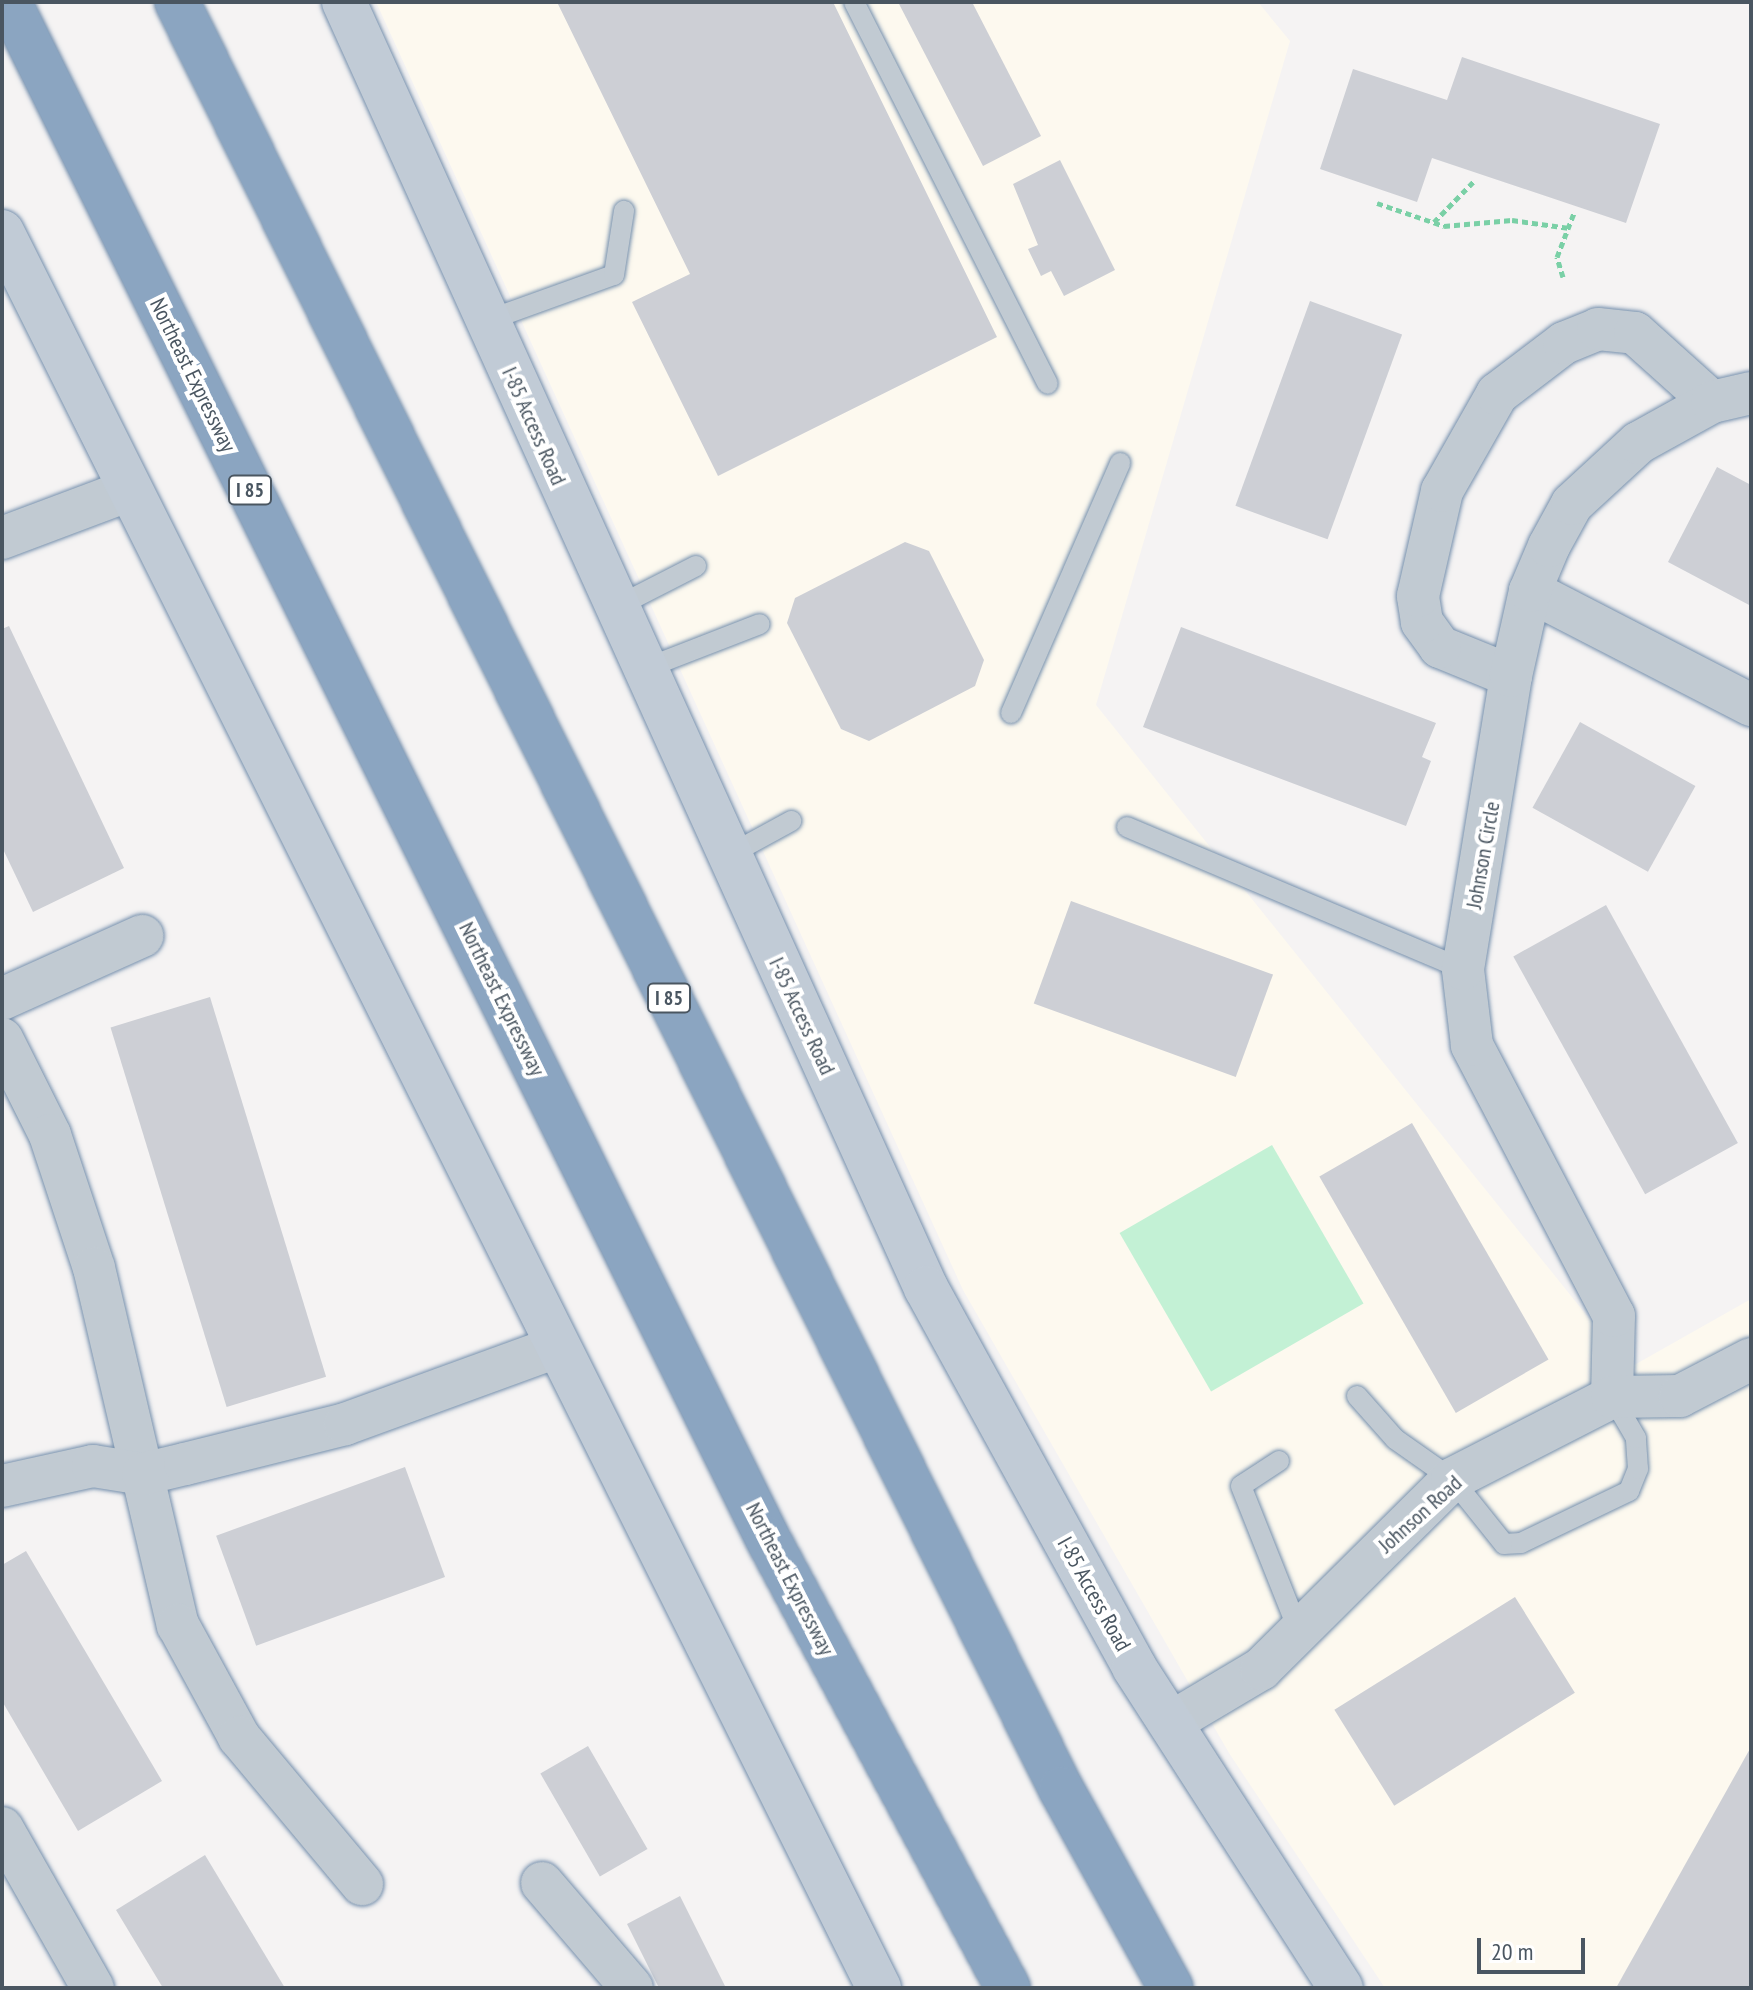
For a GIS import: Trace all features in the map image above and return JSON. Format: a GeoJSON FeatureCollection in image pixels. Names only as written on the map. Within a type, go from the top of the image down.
{"type":"FeatureCollection","features":[{"type":"Feature","properties":{"kind":"highway","name":"Northeast Expressway"},"geometry":{"type":"LineString","coordinates":[[9,2],[768,1539],[1008,1988]]}},
{"type":"Feature","properties":{"kind":"highway","name":"I 85"},"geometry":{"type":"LineString","coordinates":[[177,2],[1061,1789],[1171,1988]]}},
{"type":"Feature","properties":{"kind":"main road","name":"I-85 Access Road"},"geometry":{"type":"LineString","coordinates":[[344,2],[926,1288],[1170,1723],[1341,1988]]}},
{"type":"Feature","properties":{"kind":"main road"},"geometry":{"type":"LineString","coordinates":[[2,232],[554,1348],[879,1988]]}},
{"type":"Feature","properties":{"kind":"street"},"geometry":{"type":"LineString","coordinates":[[1511,676],[1440,647],[1422,622],[1418,596],[1442,491],[1497,394],[1564,343],[1598,329],[1635,333],[1732,398]]}},
{"type":"Feature","properties":{"kind":"street","name":"Johnson Circle"},"geometry":{"type":"LineString","coordinates":[[1612,1397],[1614,1316],[1472,1045],[1463,969],[1511,676],[1530,591],[1572,504],[1599,476],[1638,443],[1732,398]]}},
{"type":"Feature","properties":{"kind":"street"},"geometry":{"type":"LineString","coordinates":[[2,538],[130,490]]}},
{"type":"Feature","properties":{"kind":"street"},"geometry":{"type":"LineString","coordinates":[[1530,591],[1751,705]]}},
{"type":"Feature","properties":{"kind":"street"},"geometry":{"type":"LineString","coordinates":[[2,999],[142,936]]}},
{"type":"Feature","properties":{"kind":"street"},"geometry":{"type":"LineString","coordinates":[[2,1039],[50,1135],[94,1268],[178,1625],[239,1737],[362,1884]]}},
{"type":"Feature","properties":{"kind":"street"},"geometry":{"type":"LineString","coordinates":[[2,1486],[93,1466],[143,1474],[345,1424],[554,1348]]}},
{"type":"Feature","properties":{"kind":"street","name":"Johnson Road"},"geometry":{"type":"LineString","coordinates":[[1170,1723],[1227,1692],[1300,1634],[1452,1479],[1612,1397],[1680,1396],[1751,1359]]}},
{"type":"Feature","properties":{"kind":"street"},"geometry":{"type":"LineString","coordinates":[[2,1828],[93,1988]]}},
{"type":"Feature","properties":{"kind":"street"},"geometry":{"type":"LineString","coordinates":[[542,1883],[632,1988]]}},
{"type":"Feature","properties":{"kind":"lane"},"geometry":{"type":"LineString","coordinates":[[854,2],[1048,384]]}},
{"type":"Feature","properties":{"kind":"lane"},"geometry":{"type":"LineString","coordinates":[[486,321],[614,275],[624,211]]}},
{"type":"Feature","properties":{"kind":"lane"},"geometry":{"type":"LineString","coordinates":[[1011,713],[1120,463]]}},
{"type":"Feature","properties":{"kind":"lane"},"geometry":{"type":"LineString","coordinates":[[616,607],[696,566]]}},
{"type":"Feature","properties":{"kind":"lane"},"geometry":{"type":"LineString","coordinates":[[644,669],[760,624]]}},
{"type":"Feature","properties":{"kind":"lane"},"geometry":{"type":"LineString","coordinates":[[729,855],[791,821]]}},
{"type":"Feature","properties":{"kind":"lane"},"geometry":{"type":"LineString","coordinates":[[1127,827],[1463,969]]}},
{"type":"Feature","properties":{"kind":"lane"},"geometry":{"type":"LineString","coordinates":[[1357,1396],[1395,1439],[1452,1479],[1504,1544],[1521,1543],[1629,1491],[1638,1469],[1636,1438],[1612,1397]]}},
{"type":"Feature","properties":{"kind":"lane"},"geometry":{"type":"LineString","coordinates":[[1279,1461],[1241,1486],[1300,1634]]}},
{"type":"Feature","properties":{"kind":"path"},"geometry":{"type":"LineString","coordinates":[[1434,222],[1474,181]]}},
{"type":"Feature","properties":{"kind":"path"},"geometry":{"type":"LineString","coordinates":[[1377,203],[1434,222],[1569,228]]}},
{"type":"Feature","properties":{"kind":"path"},"geometry":{"type":"LineString","coordinates":[[1563,277],[1557,257],[1574,213]]}},
{"type":"Feature","properties":{"kind":"shaded area"},"geometry":{"type":"Polygon","coordinates":[[[376,2],[1258,2],[1290,41],[1096,705],[1629,1368],[1751,1299],[1751,1988],[1385,1988],[1229,1753],[963,1290],[376,2]]]}},
{"type":"Feature","properties":{"kind":"green space"},"geometry":{"type":"Polygon","coordinates":[[[1272,1145],[1364,1303],[1211,1391],[1120,1233],[1272,1145]]]}},
{"type":"Feature","properties":{"kind":"building"},"geometry":{"type":"Polygon","coordinates":[[[557,2],[833,2],[997,337],[718,476],[632,302],[690,274],[557,2]]]}},
{"type":"Feature","properties":{"kind":"building"},"geometry":{"type":"Polygon","coordinates":[[[898,2],[972,2],[1041,136],[983,166],[898,2]]]}},
{"type":"Feature","properties":{"kind":"building"},"geometry":{"type":"Polygon","coordinates":[[[1462,57],[1660,124],[1626,223],[1432,158],[1417,202],[1320,169],[1353,69],[1447,100],[1462,57]]]}},
{"type":"Feature","properties":{"kind":"building"},"geometry":{"type":"Polygon","coordinates":[[[1060,160],[1115,270],[1064,296],[1051,271],[1041,276],[1028,249],[1038,245],[1013,184],[1060,160]]]}},
{"type":"Feature","properties":{"kind":"building"},"geometry":{"type":"Polygon","coordinates":[[[1310,301],[1402,335],[1328,539],[1235,506],[1310,301]]]}},
{"type":"Feature","properties":{"kind":"building"},"geometry":{"type":"Polygon","coordinates":[[[1717,467],[1751,485],[1751,606],[1668,562],[1717,467]]]}},
{"type":"Feature","properties":{"kind":"building"},"geometry":{"type":"Polygon","coordinates":[[[905,542],[929,551],[984,660],[975,686],[869,741],[841,729],[787,623],[795,598],[905,542]]]}},
{"type":"Feature","properties":{"kind":"building"},"geometry":{"type":"Polygon","coordinates":[[[9,626],[124,868],[33,912],[2,847],[2,629],[9,626]]]}},
{"type":"Feature","properties":{"kind":"building"},"geometry":{"type":"Polygon","coordinates":[[[1181,627],[1436,723],[1422,757],[1431,761],[1406,826],[1143,727],[1181,627]]]}},
{"type":"Feature","properties":{"kind":"building"},"geometry":{"type":"Polygon","coordinates":[[[1580,722],[1695,786],[1648,872],[1532,808],[1580,722]]]}},
{"type":"Feature","properties":{"kind":"building"},"geometry":{"type":"Polygon","coordinates":[[[1071,901],[1273,975],[1236,1077],[1034,1003],[1071,901]]]}},
{"type":"Feature","properties":{"kind":"building"},"geometry":{"type":"Polygon","coordinates":[[[1606,905],[1738,1143],[1645,1194],[1513,956],[1606,905]]]}},
{"type":"Feature","properties":{"kind":"building"},"geometry":{"type":"Polygon","coordinates":[[[210,997],[326,1377],[227,1407],[111,1027],[210,997]]]}},
{"type":"Feature","properties":{"kind":"building"},"geometry":{"type":"Polygon","coordinates":[[[1412,1123],[1548,1359],[1456,1413],[1319,1176],[1412,1123]]]}},
{"type":"Feature","properties":{"kind":"building"},"geometry":{"type":"Polygon","coordinates":[[[405,1467],[445,1577],[256,1646],[216,1536],[405,1467]]]}},
{"type":"Feature","properties":{"kind":"building"},"geometry":{"type":"Polygon","coordinates":[[[26,1551],[162,1781],[78,1831],[2,1701],[2,1565],[26,1551]]]}},
{"type":"Feature","properties":{"kind":"building"},"geometry":{"type":"Polygon","coordinates":[[[1515,1597],[1575,1693],[1394,1806],[1334,1710],[1515,1597]]]}},
{"type":"Feature","properties":{"kind":"building"},"geometry":{"type":"Polygon","coordinates":[[[588,1746],[648,1849],[600,1877],[540,1774],[588,1746]]]}},
{"type":"Feature","properties":{"kind":"building"},"geometry":{"type":"Polygon","coordinates":[[[1751,1747],[1751,1988],[1616,1988],[1751,1747]]]}},
{"type":"Feature","properties":{"kind":"building"},"geometry":{"type":"Polygon","coordinates":[[[205,1855],[285,1988],[163,1988],[116,1910],[205,1855]]]}},
{"type":"Feature","properties":{"kind":"building"},"geometry":{"type":"Polygon","coordinates":[[[680,1896],[726,1988],[659,1988],[627,1924],[680,1896]]]}}]}
